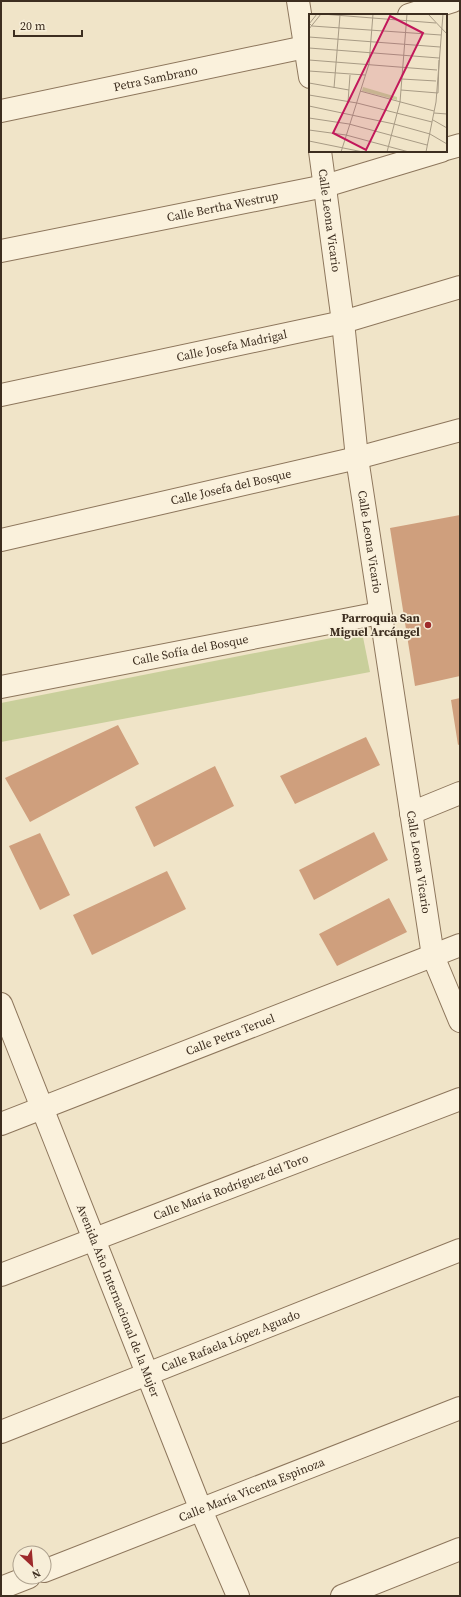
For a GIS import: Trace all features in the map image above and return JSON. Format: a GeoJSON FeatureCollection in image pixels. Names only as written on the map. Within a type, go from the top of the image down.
{"type":"FeatureCollection","features":[{"type":"Feature","properties":{"kind":"street"},"geometry":{"type":"LineString","coordinates":[[298,1],[308,47],[309,62]]}},
{"type":"Feature","properties":{"kind":"street"},"geometry":{"type":"LineString","coordinates":[[412,14],[453,1]]}},
{"type":"Feature","properties":{"kind":"street","name":"Petra Sambrano"},"geometry":{"type":"LineString","coordinates":[[1,111],[308,47]]}},
{"type":"Feature","properties":{"kind":"street"},"geometry":{"type":"LineString","coordinates":[[447,149],[460,145]]}},
{"type":"Feature","properties":{"kind":"street","name":"Calle Leona Vicario"},"geometry":{"type":"LineString","coordinates":[[320,152],[343,322],[357,458],[433,956],[460,1021]]}},
{"type":"Feature","properties":{"kind":"street","name":"Calle Bertha Westrup"},"geometry":{"type":"LineString","coordinates":[[1,251],[325,186],[438,152]]}},
{"type":"Feature","properties":{"kind":"street","name":"Calle Josefa Madrigal"},"geometry":{"type":"LineString","coordinates":[[1,395],[343,322],[460,287]]}},
{"type":"Feature","properties":{"kind":"street","name":"Calle Josefa del Bosque"},"geometry":{"type":"LineString","coordinates":[[1,540],[357,458],[459,432]]}},
{"type":"Feature","properties":{"kind":"street","name":"Calle Sofía del Bosque"},"geometry":{"type":"LineString","coordinates":[[1,687],[380,613]]}},
{"type":"Feature","properties":{"kind":"street"},"geometry":{"type":"LineString","coordinates":[[410,813],[460,793]]}},
{"type":"Feature","properties":{"kind":"street","name":"Calle Petra Teruel"},"geometry":{"type":"LineString","coordinates":[[1,1124],[460,945]]}},
{"type":"Feature","properties":{"kind":"street","name":"Avenida Año Internacional de la Mujer"},"geometry":{"type":"LineString","coordinates":[[1,1004],[201,1510],[238,1596]]}},
{"type":"Feature","properties":{"kind":"street","name":"Calle María Rodríguez del Toro"},"geometry":{"type":"LineString","coordinates":[[1,1275],[94,1238],[460,1099]]}},
{"type":"Feature","properties":{"kind":"street","name":"Calle Rafaela López Aguado"},"geometry":{"type":"LineString","coordinates":[[1,1432],[460,1250]]}},
{"type":"Feature","properties":{"kind":"street","name":"Calle María Vicenta Espinoza"},"geometry":{"type":"LineString","coordinates":[[52,1568],[460,1408]]}},
{"type":"Feature","properties":{"kind":"street"},"geometry":{"type":"LineString","coordinates":[[342,1596],[460,1549]]}},
{"type":"Feature","properties":{"kind":"street"},"geometry":{"type":"LineString","coordinates":[[1,1588],[12,1584]]}},
{"type":"Feature","properties":{"kind":"green space"},"geometry":{"type":"Polygon","coordinates":[[[362,632],[370,672],[1,742],[1,703],[362,632]]]}},
{"type":"Feature","properties":{"kind":"building"},"geometry":{"type":"Polygon","coordinates":[[[460,515],[460,676],[415,686],[390,528],[460,515]]]}},
{"type":"Feature","properties":{"kind":"building"},"geometry":{"type":"Polygon","coordinates":[[[460,698],[460,744],[458,745],[451,700],[460,698]]]}},
{"type":"Feature","properties":{"kind":"building"},"geometry":{"type":"Polygon","coordinates":[[[118,725],[139,764],[30,822],[5,778],[118,725]]]}},
{"type":"Feature","properties":{"kind":"building"},"geometry":{"type":"Polygon","coordinates":[[[366,737],[380,765],[295,804],[280,776],[366,737]]]}},
{"type":"Feature","properties":{"kind":"building"},"geometry":{"type":"Polygon","coordinates":[[[215,766],[234,806],[154,847],[135,807],[215,766]]]}},
{"type":"Feature","properties":{"kind":"building"},"geometry":{"type":"Polygon","coordinates":[[[374,832],[388,860],[314,900],[299,870],[374,832]]]}},
{"type":"Feature","properties":{"kind":"building"},"geometry":{"type":"Polygon","coordinates":[[[40,833],[70,895],[40,910],[9,846],[40,833]]]}},
{"type":"Feature","properties":{"kind":"building"},"geometry":{"type":"Polygon","coordinates":[[[167,871],[186,909],[92,955],[73,915],[167,871]]]}},
{"type":"Feature","properties":{"kind":"building"},"geometry":{"type":"Polygon","coordinates":[[[389,898],[407,932],[337,966],[319,934],[389,898]]]}},
{"type":"Feature","properties":{"kind":"place","name":"Parroquia San Miguel Arcángel"},"geometry":{"type":"Point","coordinates":[428,625]}}]}
